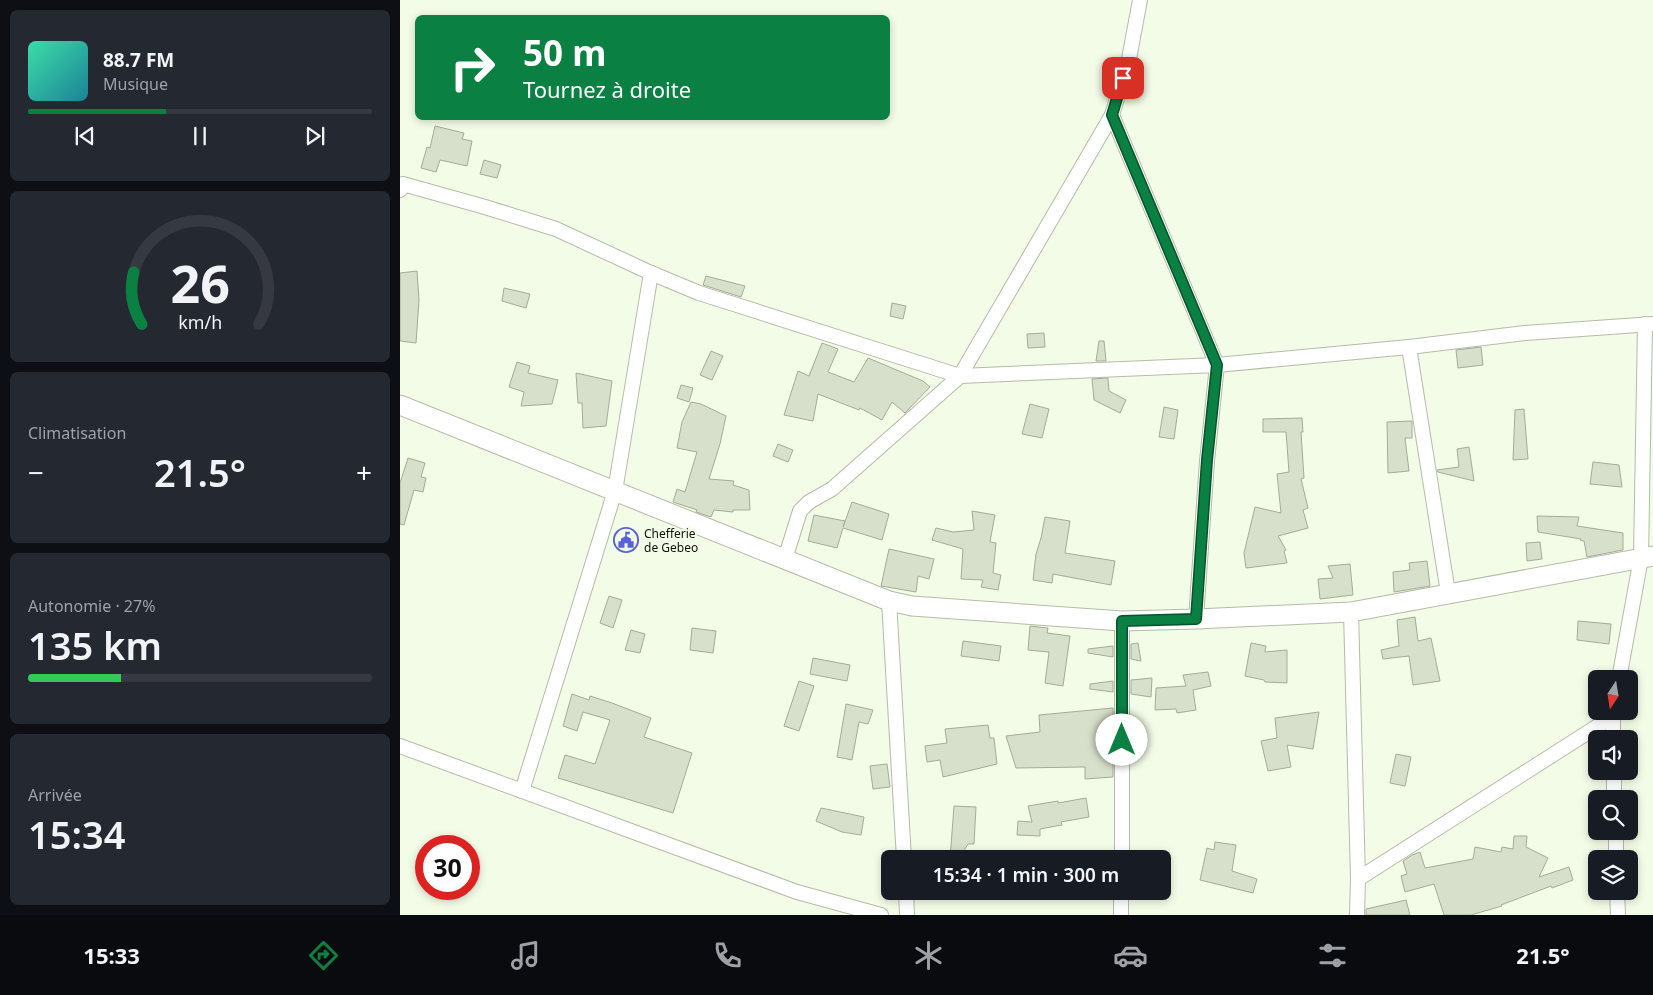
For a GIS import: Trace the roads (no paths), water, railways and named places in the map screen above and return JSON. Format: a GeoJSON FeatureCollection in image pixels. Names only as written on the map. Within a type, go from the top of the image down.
{"type":"FeatureCollection","features":[{"type":"Feature","properties":{"kind":"street"},"geometry":{"type":"LineString","coordinates":[[785,559],[800,511],[809,502],[832,489],[960,376],[1112,115],[1129,59],[1140,0]]}},
{"type":"Feature","properties":{"kind":"street"},"geometry":{"type":"LineString","coordinates":[[1112,115],[1217,365],[1207,460],[1196,619]]}},
{"type":"Feature","properties":{"kind":"street"},"geometry":{"type":"LineString","coordinates":[[401,186],[485,207],[556,229],[699,293],[960,376],[1217,365],[1409,348],[1525,333],[1649,324],[1647,557],[1621,670]]}},
{"type":"Feature","properties":{"kind":"street"},"geometry":{"type":"LineString","coordinates":[[522,791],[615,491],[651,273]]}},
{"type":"Feature","properties":{"kind":"street"},"geometry":{"type":"LineString","coordinates":[[1409,348],[1448,593]]}},
{"type":"Feature","properties":{"kind":"street"},"geometry":{"type":"LineString","coordinates":[[400,406],[889,601],[912,606],[1122,621],[1351,612],[1647,557]]}},
{"type":"Feature","properties":{"kind":"street"},"geometry":{"type":"LineString","coordinates":[[889,601],[903,850]]}},
{"type":"Feature","properties":{"kind":"street"},"geometry":{"type":"LineString","coordinates":[[1351,612],[1358,879],[1357,915]]}},
{"type":"Feature","properties":{"kind":"street"},"geometry":{"type":"LineString","coordinates":[[1122,621],[1122,850]]}},
{"type":"Feature","properties":{"kind":"street"},"geometry":{"type":"LineString","coordinates":[[1358,879],[1603,720]]}},
{"type":"Feature","properties":{"kind":"street"},"geometry":{"type":"LineString","coordinates":[[400,746],[797,892],[881,915]]}},
{"type":"Feature","properties":{"kind":"street"},"geometry":{"type":"LineString","coordinates":[[906,900],[907,915]]}},
{"type":"Feature","properties":{"kind":"street"},"geometry":{"type":"LineString","coordinates":[[1121,915],[1122,900]]}},
{"type":"Feature","properties":{"kind":"street"},"geometry":{"type":"LineString","coordinates":[[1617,900],[1618,915]]}},
{"type":"Feature","properties":{"kind":"place","name":"Chefferie de Gebeo"},"geometry":{"type":"Point","coordinates":[626,540]}}]}
